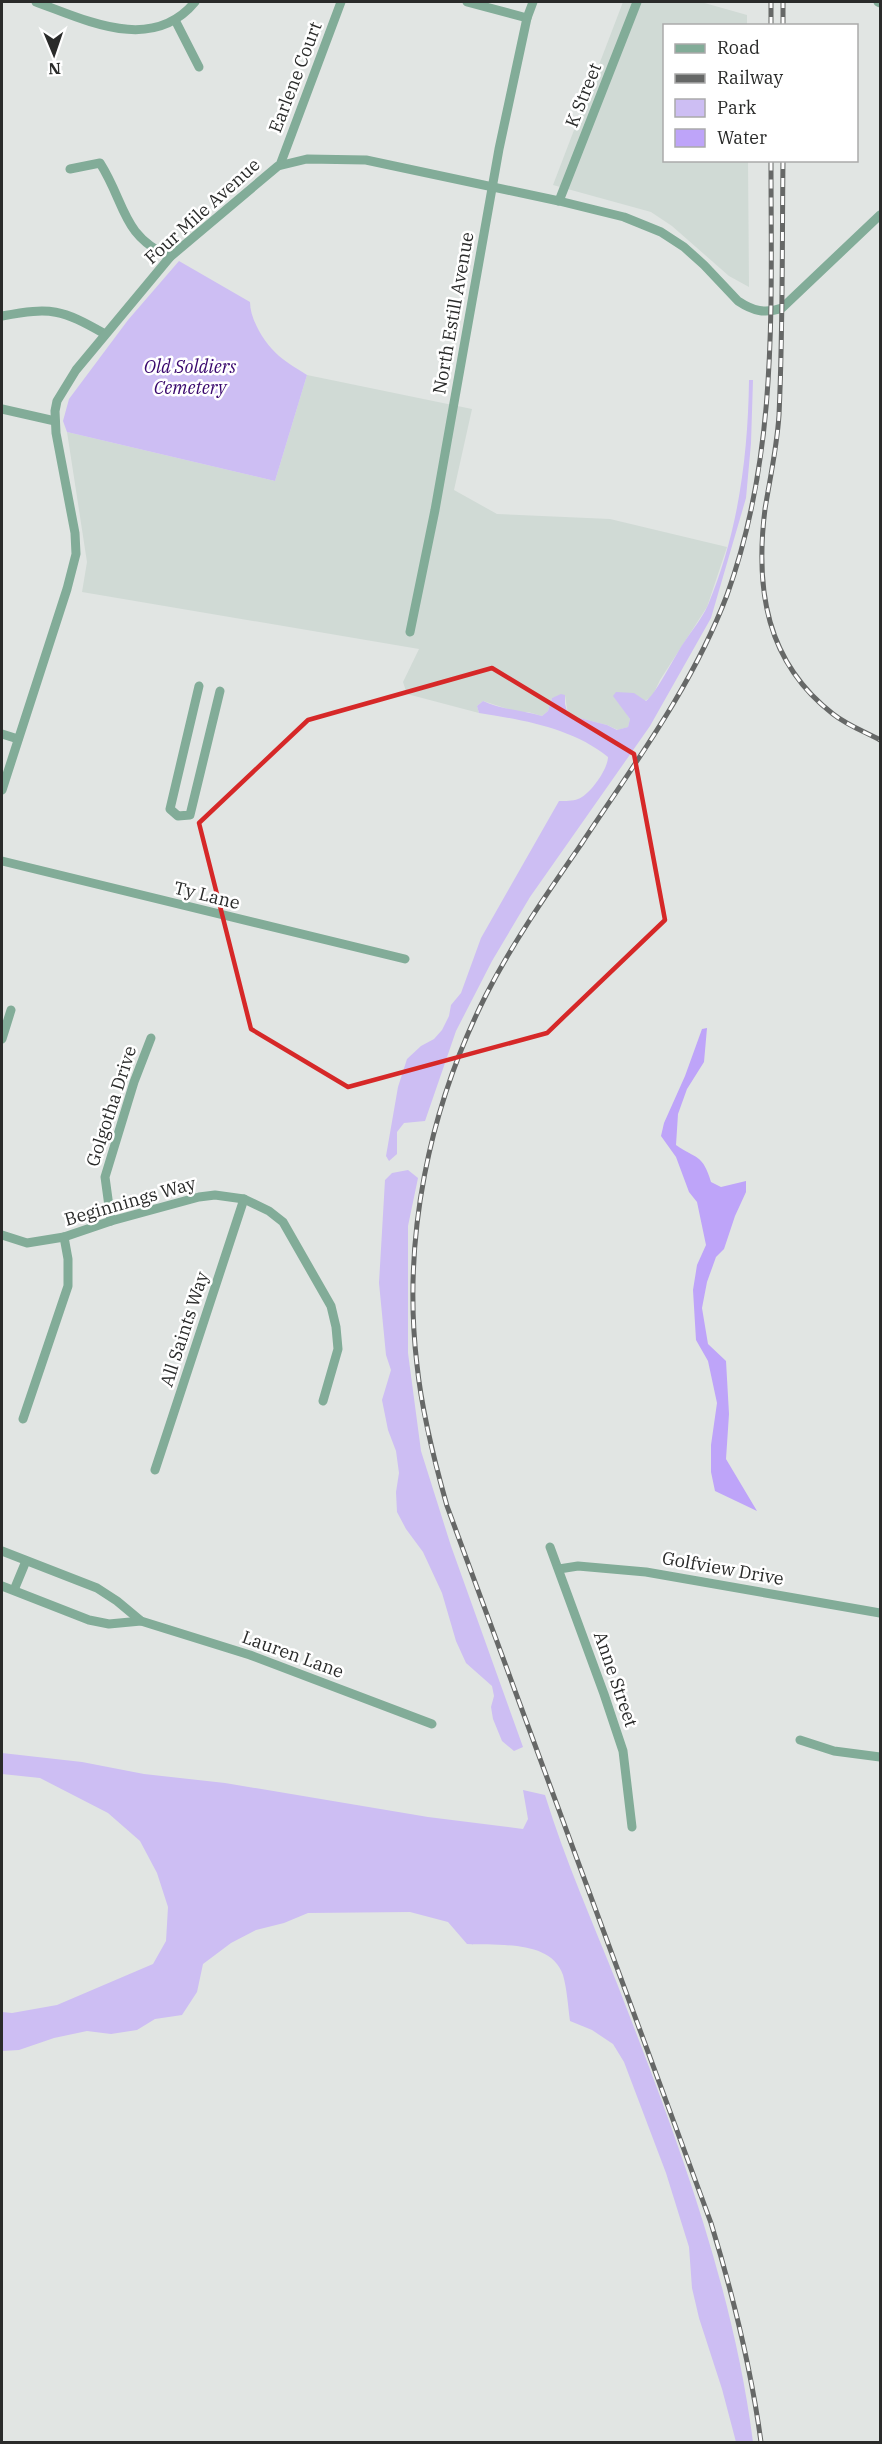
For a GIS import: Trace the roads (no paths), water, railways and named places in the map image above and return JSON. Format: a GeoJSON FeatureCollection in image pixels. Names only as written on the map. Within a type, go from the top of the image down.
{"type":"FeatureCollection","features":[{"type":"Feature","properties":{"kind":"street"},"geometry":{"type":"LineString","coordinates":[[36,2],[124,30],[146,29],[174,20],[195,2]]}},
{"type":"Feature","properties":{"kind":"street","name":"Earlene Court"},"geometry":{"type":"LineString","coordinates":[[280,165],[341,2]]}},
{"type":"Feature","properties":{"kind":"street"},"geometry":{"type":"LineString","coordinates":[[467,2],[527,18]]}},
{"type":"Feature","properties":{"kind":"street","name":"North Estill Avenue"},"geometry":{"type":"LineString","coordinates":[[410,632],[435,510],[493,186],[527,18],[533,2]]}},
{"type":"Feature","properties":{"kind":"street","name":"K Street"},"geometry":{"type":"LineString","coordinates":[[559,201],[637,2]]}},
{"type":"Feature","properties":{"kind":"street"},"geometry":{"type":"LineString","coordinates":[[174,20],[199,67]]}},
{"type":"Feature","properties":{"kind":"street","name":"Four Mile Avenue"},"geometry":{"type":"LineString","coordinates":[[2,790],[67,589],[76,554],[75,533],[55,421],[55,411],[62,390],[105,334],[170,257],[280,165],[307,159],[356,159],[493,186],[624,217],[661,232],[695,256],[738,301],[762,312],[782,308],[880,215]]}},
{"type":"Feature","properties":{"kind":"street"},"geometry":{"type":"LineString","coordinates":[[70,169],[100,164],[132,229],[146,244],[170,257]]}},
{"type":"Feature","properties":{"kind":"street"},"geometry":{"type":"LineString","coordinates":[[2,316],[38,310],[57,311],[105,334]]}},
{"type":"Feature","properties":{"kind":"street"},"geometry":{"type":"LineString","coordinates":[[2,409],[55,421]]}},
{"type":"Feature","properties":{"kind":"street"},"geometry":{"type":"LineString","coordinates":[[199,686],[170,809],[178,816],[190,815],[220,691]]}},
{"type":"Feature","properties":{"kind":"street"},"geometry":{"type":"LineString","coordinates":[[2,734],[18,739]]}},
{"type":"Feature","properties":{"kind":"street","name":"Ty Lane"},"geometry":{"type":"LineString","coordinates":[[2,861],[405,959]]}},
{"type":"Feature","properties":{"kind":"street"},"geometry":{"type":"LineString","coordinates":[[2,1039],[11,1010]]}},
{"type":"Feature","properties":{"kind":"street","name":"Golgotha Drive"},"geometry":{"type":"LineString","coordinates":[[111,1221],[105,1177],[120,1125],[151,1038]]}},
{"type":"Feature","properties":{"kind":"street","name":"Beginnings Way"},"geometry":{"type":"LineString","coordinates":[[2,1235],[27,1243],[64,1237],[111,1221],[199,1197],[215,1195],[244,1199],[269,1211],[283,1222],[332,1306],[338,1349],[323,1401]]}},
{"type":"Feature","properties":{"kind":"street","name":"All Saints Way"},"geometry":{"type":"LineString","coordinates":[[155,1470],[244,1199]]}},
{"type":"Feature","properties":{"kind":"street"},"geometry":{"type":"LineString","coordinates":[[23,1419],[66,1292],[68,1259],[64,1237]]}},
{"type":"Feature","properties":{"kind":"street","name":"Anne Street"},"geometry":{"type":"LineString","coordinates":[[550,1547],[623,1751],[632,1827]]}},
{"type":"Feature","properties":{"kind":"street","name":"Lauren Lane"},"geometry":{"type":"LineString","coordinates":[[2,1551],[97,1588],[141,1621],[250,1655],[432,1724]]}},
{"type":"Feature","properties":{"kind":"street"},"geometry":{"type":"LineString","coordinates":[[14,1590],[26,1561]]}},
{"type":"Feature","properties":{"kind":"street","name":"Golfview Drive"},"geometry":{"type":"LineString","coordinates":[[559,1569],[578,1566],[646,1572],[880,1613]]}},
{"type":"Feature","properties":{"kind":"street","name":"Lauren Lane"},"geometry":{"type":"LineString","coordinates":[[2,1586],[89,1620],[109,1624],[141,1621]]}},
{"type":"Feature","properties":{"kind":"street"},"geometry":{"type":"LineString","coordinates":[[800,1740],[834,1751],[880,1757]]}},
{"type":"Feature","properties":{"kind":"water"},"geometry":{"type":"Polygon","coordinates":[[[707,1028],[704,1062],[687,1089],[678,1114],[676,1145],[702,1162],[711,1182],[721,1187],[746,1181],[746,1192],[724,1249],[716,1257],[707,1282],[702,1308],[708,1344],[726,1361],[729,1414],[726,1459],[757,1511],[715,1491],[711,1472],[711,1445],[717,1403],[708,1361],[696,1340],[693,1290],[697,1265],[706,1245],[697,1202],[689,1192],[676,1157],[661,1136],[664,1123],[685,1076],[702,1029],[707,1028]]]}},
{"type":"Feature","properties":{"kind":"railway"},"geometry":{"type":"LineString","coordinates":[[771,2],[771,24]]}},
{"type":"Feature","properties":{"kind":"railway"},"geometry":{"type":"LineString","coordinates":[[783,2],[783,24]]}},
{"type":"Feature","properties":{"kind":"railway"},"geometry":{"type":"LineString","coordinates":[[761,2442],[740,2332],[711,2223],[447,1506],[429,1436],[419,1383],[413,1318],[413,1270],[424,1175],[435,1129],[466,1038],[486,995],[531,918],[662,723],[697,660],[727,595],[744,542],[763,434],[771,325],[771,162]]}},
{"type":"Feature","properties":{"kind":"railway"},"geometry":{"type":"LineString","coordinates":[[783,162],[779,415],[762,539],[764,595],[779,647],[810,694],[838,718],[880,740]]}},
{"type":"Feature","properties":{"kind":"park label","name":"Old Soldiers Cemetery"},"geometry":{"type":"Point","coordinates":[190,376]}}]}
